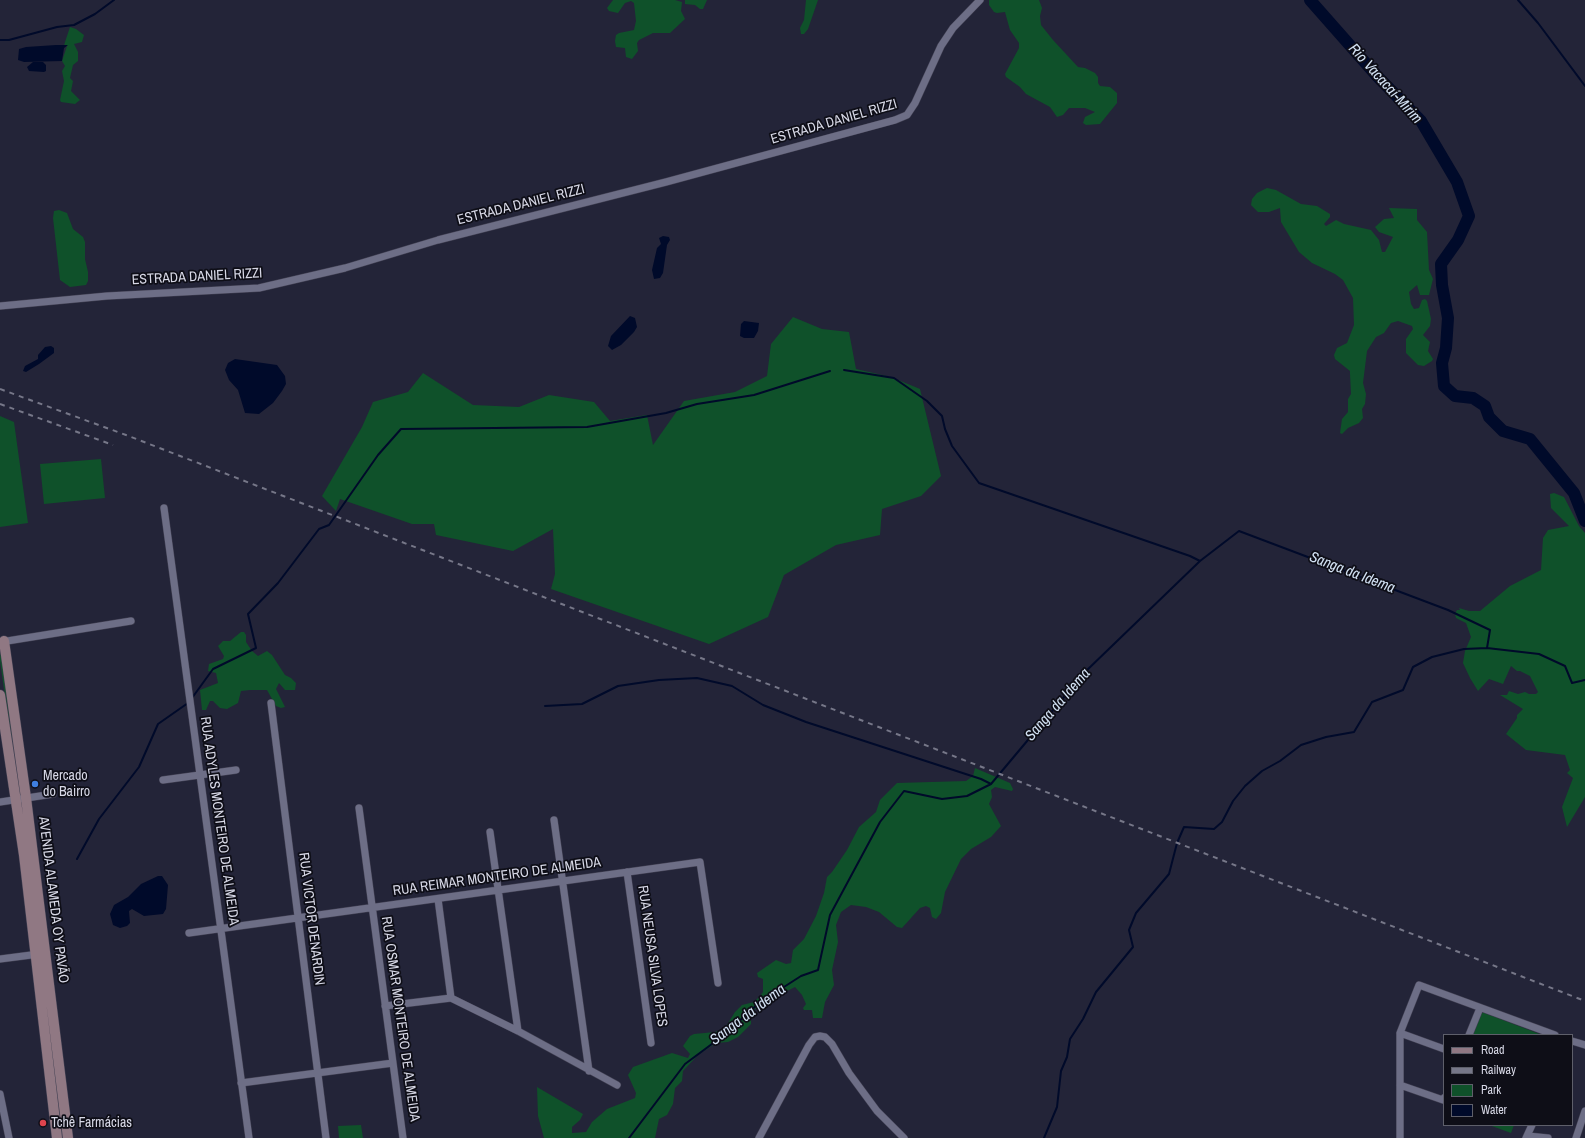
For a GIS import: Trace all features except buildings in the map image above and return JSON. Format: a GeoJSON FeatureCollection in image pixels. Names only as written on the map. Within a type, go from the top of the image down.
{"type":"FeatureCollection","features":[{"type":"Feature","properties":{"kind":"street","name":"ESTRADA DANIEL RIZZI"},"geometry":{"type":"LineString","coordinates":[[0,306],[107,296],[259,288],[345,268],[438,240],[666,182],[896,120],[907,115],[915,103],[941,46],[952,28],[980,0]]}},
{"type":"Feature","properties":{"kind":"street","name":"RUA ADYLES MONTEIRO DE ALMEIDA"},"geometry":{"type":"LineString","coordinates":[[164,508],[249,1138]]}},
{"type":"Feature","properties":{"kind":"street"},"geometry":{"type":"LineString","coordinates":[[2,641],[131,621]]}},
{"type":"Feature","properties":{"kind":"street","name":"AVENIDA ALAMEDA OY PAVÃO"},"geometry":{"type":"LineString","coordinates":[[2,641],[40,954],[68,1138]]}},
{"type":"Feature","properties":{"kind":"street","name":"AVENIDA ALAMEDA OY PAVÃO"},"geometry":{"type":"LineString","coordinates":[[0,695],[21,799]]}},
{"type":"Feature","properties":{"kind":"street","name":"RUA VICTOR DENARDIN"},"geometry":{"type":"LineString","coordinates":[[270,703],[326,1138]]}},
{"type":"Feature","properties":{"kind":"street"},"geometry":{"type":"LineString","coordinates":[[163,780],[236,770]]}},
{"type":"Feature","properties":{"kind":"street"},"geometry":{"type":"LineString","coordinates":[[0,802],[53,794]]}},
{"type":"Feature","properties":{"kind":"street","name":"RUA OSMAR MONTEIRO DE ALMEIDA"},"geometry":{"type":"LineString","coordinates":[[359,808],[403,1138]]}},
{"type":"Feature","properties":{"kind":"street"},"geometry":{"type":"LineString","coordinates":[[554,820],[564,881],[589,1071]]}},
{"type":"Feature","properties":{"kind":"street"},"geometry":{"type":"LineString","coordinates":[[490,832],[518,1031]]}},
{"type":"Feature","properties":{"kind":"street","name":"RUA REIMAR MONTEIRO DE ALMEIDA"},"geometry":{"type":"LineString","coordinates":[[189,933],[700,862],[718,983]]}},
{"type":"Feature","properties":{"kind":"street","name":"RUA NEUSA SILVA LOPES"},"geometry":{"type":"LineString","coordinates":[[626,872],[651,1043]]}},
{"type":"Feature","properties":{"kind":"street"},"geometry":{"type":"LineString","coordinates":[[438,899],[451,998]]}},
{"type":"Feature","properties":{"kind":"street"},"geometry":{"type":"LineString","coordinates":[[0,960],[40,954]]}},
{"type":"Feature","properties":{"kind":"street","name":"AVENIDA ALAMEDA OY PAVÃO"},"geometry":{"type":"LineString","coordinates":[[40,954],[57,1138]]}},
{"type":"Feature","properties":{"kind":"street"},"geometry":{"type":"LineString","coordinates":[[1400,1138],[1400,1032],[1419,985],[1551,1034]]}},
{"type":"Feature","properties":{"kind":"street"},"geometry":{"type":"LineString","coordinates":[[386,1006],[451,998],[518,1031],[617,1085]]}},
{"type":"Feature","properties":{"kind":"street"},"geometry":{"type":"LineString","coordinates":[[1469,1034],[1480,1008]]}},
{"type":"Feature","properties":{"kind":"street"},"geometry":{"type":"LineString","coordinates":[[1400,1032],[1443,1049]]}},
{"type":"Feature","properties":{"kind":"street"},"geometry":{"type":"LineString","coordinates":[[759,1138],[809,1044],[814,1037],[820,1036],[825,1037],[832,1044],[849,1073],[877,1111],[904,1138]]}},
{"type":"Feature","properties":{"kind":"street"},"geometry":{"type":"LineString","coordinates":[[1574,1041],[1585,1046]]}},
{"type":"Feature","properties":{"kind":"street"},"geometry":{"type":"LineString","coordinates":[[241,1083],[393,1063]]}},
{"type":"Feature","properties":{"kind":"street"},"geometry":{"type":"LineString","coordinates":[[1400,1085],[1443,1100]]}},
{"type":"Feature","properties":{"kind":"street"},"geometry":{"type":"LineString","coordinates":[[0,1094],[9,1138]]}},
{"type":"Feature","properties":{"kind":"street"},"geometry":{"type":"LineString","coordinates":[[1576,1138],[1585,1111]]}},
{"type":"Feature","properties":{"kind":"street"},"geometry":{"type":"LineString","coordinates":[[1532,1126],[1527,1137],[1548,1138]]}},
{"type":"Feature","properties":{"kind":"green space"},"geometry":{"type":"Polygon","coordinates":[[[613,0],[675,0],[682,2],[681,11],[685,19],[670,33],[653,33],[639,40],[637,43],[638,51],[632,59],[626,57],[625,48],[616,47],[615,41],[616,35],[619,33],[634,30],[636,21],[634,3],[631,1],[625,3],[618,13],[609,11],[607,8],[613,0]]]}},
{"type":"Feature","properties":{"kind":"green space"},"geometry":{"type":"Polygon","coordinates":[[[685,0],[707,0],[703,9],[700,9],[695,5],[685,4],[685,0]]]}},
{"type":"Feature","properties":{"kind":"green space"},"geometry":{"type":"Polygon","coordinates":[[[806,0],[818,0],[808,29],[804,34],[801,34],[800,28],[804,20],[806,0]]]}},
{"type":"Feature","properties":{"kind":"green space"},"geometry":{"type":"Polygon","coordinates":[[[989,0],[1039,0],[1042,8],[1040,16],[1041,25],[1053,40],[1078,67],[1085,68],[1095,73],[1098,77],[1098,83],[1100,86],[1110,87],[1117,93],[1117,103],[1100,124],[1086,125],[1083,123],[1085,117],[1095,112],[1085,108],[1069,108],[1063,115],[1057,117],[1050,107],[1026,94],[1020,87],[1006,77],[1005,74],[1019,48],[1019,43],[1010,30],[1005,12],[994,12],[989,5],[989,0]]]}},
{"type":"Feature","properties":{"kind":"green space"},"geometry":{"type":"Polygon","coordinates":[[[70,27],[76,29],[84,35],[82,42],[74,44],[78,52],[78,61],[73,65],[70,78],[73,81],[71,91],[80,100],[75,104],[61,102],[60,100],[64,81],[62,71],[65,66],[62,61],[67,46],[64,46],[70,27]]]}},
{"type":"Feature","properties":{"kind":"green space"},"geometry":{"type":"Polygon","coordinates":[[[1267,188],[1276,190],[1301,204],[1317,206],[1330,214],[1330,217],[1324,224],[1326,226],[1336,220],[1344,224],[1371,230],[1379,240],[1382,252],[1385,252],[1393,237],[1379,232],[1375,227],[1384,219],[1394,218],[1389,208],[1417,209],[1417,220],[1427,232],[1429,270],[1433,279],[1429,295],[1420,295],[1417,285],[1409,292],[1411,304],[1414,309],[1419,308],[1422,300],[1425,299],[1427,301],[1431,319],[1430,326],[1423,335],[1430,342],[1428,351],[1433,359],[1424,366],[1418,365],[1406,353],[1406,339],[1413,329],[1412,326],[1398,321],[1391,323],[1384,333],[1376,337],[1367,351],[1363,383],[1366,394],[1365,404],[1362,409],[1363,418],[1359,423],[1348,428],[1342,434],[1340,433],[1342,419],[1348,412],[1348,399],[1351,394],[1350,371],[1335,359],[1334,355],[1337,348],[1347,343],[1354,325],[1353,298],[1343,280],[1335,274],[1312,263],[1299,252],[1281,222],[1280,208],[1269,212],[1258,212],[1251,205],[1252,199],[1257,193],[1267,188]]]}},
{"type":"Feature","properties":{"kind":"green space"},"geometry":{"type":"Polygon","coordinates":[[[59,210],[67,213],[73,229],[83,237],[85,242],[85,259],[88,272],[88,281],[86,285],[70,287],[60,280],[53,218],[54,211],[59,210]]]}},
{"type":"Feature","properties":{"kind":"green space"},"geometry":{"type":"Polygon","coordinates":[[[793,317],[822,329],[849,332],[856,369],[891,377],[920,389],[941,476],[921,496],[882,509],[880,535],[836,545],[784,575],[768,617],[709,644],[551,589],[555,574],[553,529],[513,551],[436,535],[434,524],[412,524],[340,499],[336,511],[322,496],[362,427],[373,402],[408,392],[423,373],[473,405],[519,407],[549,395],[594,402],[610,421],[647,415],[653,445],[684,401],[735,392],[767,376],[771,344],[793,317]]]}},
{"type":"Feature","properties":{"kind":"green space"},"geometry":{"type":"Polygon","coordinates":[[[0,416],[14,422],[28,523],[0,527],[0,416]]]}},
{"type":"Feature","properties":{"kind":"green space"},"geometry":{"type":"Polygon","coordinates":[[[101,459],[105,498],[44,504],[40,464],[101,459]]]}},
{"type":"Feature","properties":{"kind":"green space"},"geometry":{"type":"Polygon","coordinates":[[[1554,493],[1564,497],[1579,526],[1585,533],[1585,797],[1567,827],[1562,807],[1573,778],[1567,773],[1570,770],[1565,755],[1526,750],[1506,734],[1517,718],[1517,715],[1523,709],[1500,695],[1507,695],[1509,691],[1518,694],[1525,692],[1529,694],[1536,694],[1538,692],[1530,676],[1517,671],[1511,666],[1503,684],[1489,679],[1478,691],[1463,663],[1465,651],[1471,637],[1466,623],[1456,618],[1455,614],[1457,610],[1460,610],[1459,608],[1469,611],[1480,611],[1510,586],[1541,570],[1543,538],[1548,530],[1569,526],[1551,508],[1550,494],[1554,493]]]}},
{"type":"Feature","properties":{"kind":"green space"},"geometry":{"type":"Polygon","coordinates":[[[241,632],[244,632],[246,635],[246,642],[252,651],[258,656],[267,651],[272,655],[285,675],[296,683],[295,690],[285,690],[279,683],[276,689],[285,707],[281,708],[276,706],[267,690],[250,690],[241,691],[238,703],[227,709],[220,708],[213,701],[210,701],[206,710],[202,710],[200,690],[218,683],[216,673],[208,671],[209,664],[223,659],[224,656],[218,646],[223,641],[230,641],[241,632]]]}},
{"type":"Feature","properties":{"kind":"green space"},"geometry":{"type":"Polygon","coordinates":[[[0,650],[21,794],[19,794],[0,661],[0,650]]]}},
{"type":"Feature","properties":{"kind":"green space"},"geometry":{"type":"Polygon","coordinates":[[[975,768],[1010,783],[1013,789],[1012,791],[995,787],[991,790],[992,797],[989,804],[1001,826],[991,837],[971,849],[961,859],[945,892],[941,913],[936,919],[932,917],[930,908],[926,906],[920,908],[902,928],[897,927],[879,912],[866,907],[851,905],[841,912],[836,925],[838,942],[832,970],[834,985],[825,1002],[822,1018],[813,1018],[812,1010],[804,1010],[803,1008],[806,1004],[802,995],[795,987],[787,991],[777,993],[773,1000],[755,1009],[751,1014],[751,1024],[738,1037],[728,1042],[716,1043],[698,1055],[683,1071],[682,1081],[675,1088],[673,1104],[667,1115],[659,1119],[655,1138],[544,1138],[538,1116],[537,1087],[583,1114],[580,1120],[572,1127],[572,1133],[586,1132],[592,1122],[607,1109],[635,1098],[636,1093],[628,1075],[633,1067],[672,1053],[688,1058],[690,1054],[683,1046],[690,1036],[694,1034],[715,1032],[725,1028],[735,1012],[742,1005],[754,1002],[759,997],[763,992],[763,979],[758,977],[757,973],[776,960],[786,964],[791,963],[793,950],[804,939],[816,916],[824,893],[827,877],[847,850],[859,827],[876,812],[880,800],[897,783],[966,781],[973,776],[975,768]]]}},
{"type":"Feature","properties":{"kind":"green space"},"geometry":{"type":"Polygon","coordinates":[[[1482,1012],[1539,1034],[1473,1034],[1482,1012]]]}},
{"type":"Feature","properties":{"kind":"green space"},"geometry":{"type":"Polygon","coordinates":[[[361,1125],[363,1138],[339,1138],[338,1126],[361,1125]]]}},
{"type":"Feature","properties":{"kind":"green space"},"geometry":{"type":"Polygon","coordinates":[[[1492,1126],[1514,1126],[1511,1133],[1492,1126]]]}},
{"type":"Feature","properties":{"kind":"water"},"geometry":{"type":"Polygon","coordinates":[[[68,45],[64,48],[62,61],[24,62],[18,60],[19,49],[26,47],[68,45]]]}},
{"type":"Feature","properties":{"kind":"water"},"geometry":{"type":"Polygon","coordinates":[[[33,62],[43,62],[46,65],[46,71],[29,71],[27,67],[33,62]]]}},
{"type":"Feature","properties":{"kind":"water"},"geometry":{"type":"Polygon","coordinates":[[[663,236],[669,237],[670,240],[667,245],[663,273],[660,278],[654,279],[652,270],[657,248],[661,244],[659,238],[663,236]]]}},
{"type":"Feature","properties":{"kind":"water"},"geometry":{"type":"Polygon","coordinates":[[[630,316],[635,318],[637,327],[621,345],[612,350],[608,346],[611,336],[630,316]]]}},
{"type":"Feature","properties":{"kind":"water"},"geometry":{"type":"Polygon","coordinates":[[[744,321],[759,323],[758,331],[754,338],[744,338],[740,336],[741,324],[744,321]]]}},
{"type":"Feature","properties":{"kind":"water"},"geometry":{"type":"Polygon","coordinates":[[[51,346],[54,348],[54,353],[26,372],[23,371],[25,366],[38,359],[38,355],[45,347],[51,346]]]}},
{"type":"Feature","properties":{"kind":"water"},"geometry":{"type":"Polygon","coordinates":[[[235,359],[277,365],[285,376],[286,384],[282,391],[273,403],[259,414],[245,413],[238,390],[229,380],[225,370],[228,363],[235,359]]]}},
{"type":"Feature","properties":{"kind":"water"},"geometry":{"type":"Polygon","coordinates":[[[158,876],[162,876],[168,885],[166,909],[163,914],[144,916],[132,909],[129,911],[130,923],[127,926],[120,928],[113,925],[110,914],[114,905],[128,897],[141,884],[158,876]]]}},
{"type":"Feature","properties":{"kind":"waterway"},"geometry":{"type":"LineString","coordinates":[[0,40],[9,40],[57,27],[74,25],[95,14],[114,0]]}},
{"type":"Feature","properties":{"kind":"waterway","name":"Rio Vacacaí-Mirim"},"geometry":{"type":"LineString","coordinates":[[1310,0],[1377,76],[1421,121],[1457,182],[1469,216],[1458,240],[1441,264],[1442,285],[1448,318],[1446,348],[1442,363],[1444,386],[1455,396],[1473,398],[1485,406],[1489,417],[1503,431],[1530,439],[1574,493],[1585,521]]}},
{"type":"Feature","properties":{"kind":"waterway"},"geometry":{"type":"LineString","coordinates":[[1518,0],[1538,23],[1585,86]]}},
{"type":"Feature","properties":{"kind":"waterway"},"geometry":{"type":"LineString","coordinates":[[844,370],[894,378],[927,401],[942,416],[945,429],[952,446],[979,483],[1190,556],[1200,561]]}},
{"type":"Feature","properties":{"kind":"waterway"},"geometry":{"type":"LineString","coordinates":[[192,698],[213,669],[256,648],[248,614],[278,583],[319,529],[329,525],[378,455],[401,429],[587,427],[666,413],[697,404],[754,395],[830,371]]}},
{"type":"Feature","properties":{"kind":"waterway","name":"Sanga da Idema"},"geometry":{"type":"LineString","coordinates":[[629,1138],[685,1064],[724,1035],[759,1003],[801,976],[818,970],[830,915],[880,822],[904,791],[942,799],[967,796],[991,784],[1085,672],[1200,561],[1239,531],[1448,610],[1490,630],[1487,648]]}},
{"type":"Feature","properties":{"kind":"waterway"},"geometry":{"type":"LineString","coordinates":[[1044,1138],[1057,1107],[1061,1071],[1067,1057],[1070,1039],[1083,1019],[1096,992],[1133,947],[1129,930],[1136,913],[1169,874],[1177,843],[1184,827],[1214,829],[1222,822],[1233,801],[1245,786],[1262,771],[1280,761],[1301,745],[1326,737],[1354,732],[1372,702],[1403,690],[1413,667],[1432,657],[1464,649],[1487,648],[1539,654],[1565,666],[1572,683],[1585,680]]}},
{"type":"Feature","properties":{"kind":"waterway"},"geometry":{"type":"LineString","coordinates":[[545,706],[582,704],[618,686],[659,680],[697,678],[732,686],[763,705],[806,722],[981,779],[991,784]]}},
{"type":"Feature","properties":{"kind":"waterway"},"geometry":{"type":"LineString","coordinates":[[77,859],[99,819],[139,767],[158,724],[188,703]]}},
{"type":"Feature","properties":{"kind":"railway"},"geometry":{"type":"LineString","coordinates":[[0,389],[126,435],[1585,1001]]}},
{"type":"Feature","properties":{"kind":"railway"},"geometry":{"type":"LineString","coordinates":[[0,404],[113,445]]}},
{"type":"Feature","properties":{"kind":"place","name":"Mercado do Bairro"},"geometry":{"type":"Point","coordinates":[35,784]}},
{"type":"Feature","properties":{"kind":"place","name":"Tchê Farmácias"},"geometry":{"type":"Point","coordinates":[43,1123]}}]}
